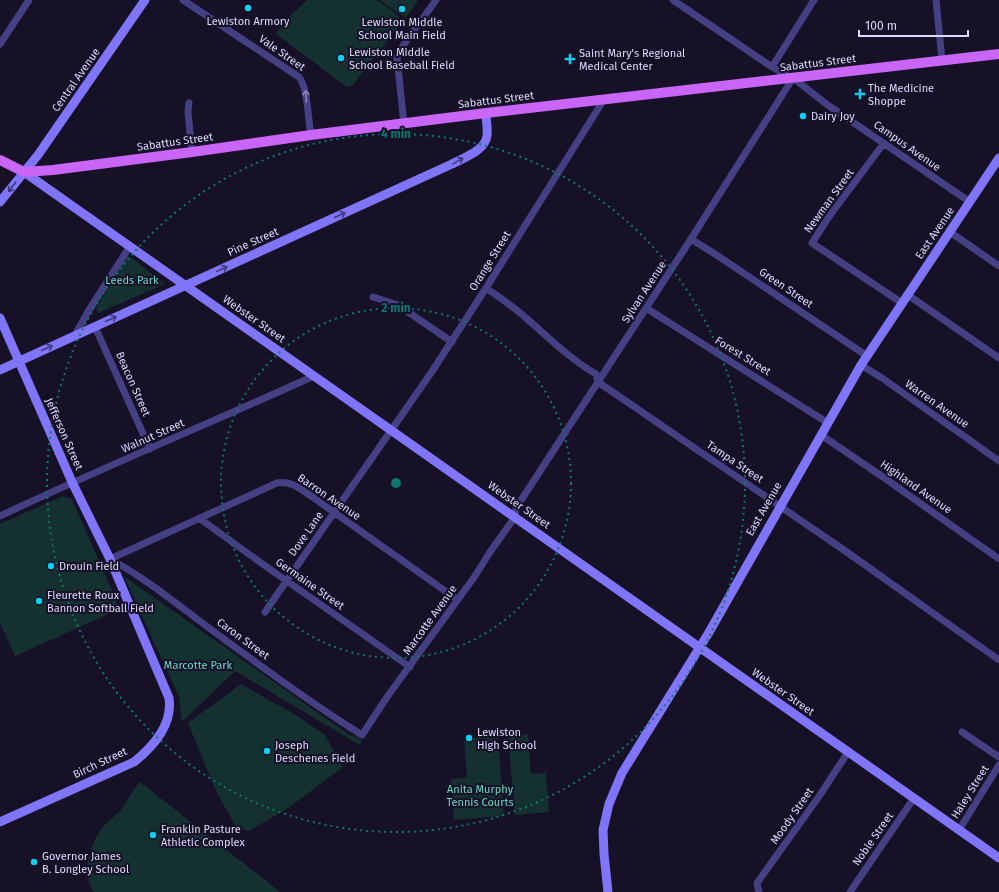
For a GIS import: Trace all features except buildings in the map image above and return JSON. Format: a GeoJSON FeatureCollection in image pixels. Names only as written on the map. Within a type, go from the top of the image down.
{"type":"FeatureCollection","features":[{"type":"Feature","properties":{"kind":"main road","name":"Sabattus Street"},"geometry":{"type":"LineString","coordinates":[[24,172],[53,170],[486,113],[603,101],[999,54]]}},
{"type":"Feature","properties":{"kind":"main road"},"geometry":{"type":"LineString","coordinates":[[0,160],[24,172]]}},
{"type":"Feature","properties":{"kind":"street"},"geometry":{"type":"LineString","coordinates":[[0,44],[30,0]]}},
{"type":"Feature","properties":{"kind":"street","name":"Central Avenue"},"geometry":{"type":"LineString","coordinates":[[0,202],[38,155],[146,0]]}},
{"type":"Feature","properties":{"kind":"street","name":"Vale Street"},"geometry":{"type":"LineString","coordinates":[[184,0],[299,77],[305,89],[311,135]]}},
{"type":"Feature","properties":{"kind":"street"},"geometry":{"type":"LineString","coordinates":[[404,124],[397,58],[400,50],[436,0]]}},
{"type":"Feature","properties":{"kind":"street","name":"Campus Avenue"},"geometry":{"type":"LineString","coordinates":[[673,0],[772,67],[793,78],[829,106],[970,202]]}},
{"type":"Feature","properties":{"kind":"street"},"geometry":{"type":"LineString","coordinates":[[772,67],[814,0]]}},
{"type":"Feature","properties":{"kind":"street"},"geometry":{"type":"LineString","coordinates":[[936,0],[942,60]]}},
{"type":"Feature","properties":{"kind":"street","name":"Sylvan Avenue"},"geometry":{"type":"LineString","coordinates":[[515,517],[516,508],[692,240],[793,78]]}},
{"type":"Feature","properties":{"kind":"street","name":"Orange Street"},"geometry":{"type":"LineString","coordinates":[[392,430],[452,342],[603,101]]}},
{"type":"Feature","properties":{"kind":"street"},"geometry":{"type":"LineString","coordinates":[[188,103],[192,152]]}},
{"type":"Feature","properties":{"kind":"street","name":"Pine Street"},"geometry":{"type":"LineString","coordinates":[[0,370],[445,167],[475,151],[484,144],[487,137],[486,113]]}},
{"type":"Feature","properties":{"kind":"street","name":"Newman Street"},"geometry":{"type":"LineString","coordinates":[[884,143],[828,218],[812,243],[902,303]]}},
{"type":"Feature","properties":{"kind":"street","name":"East Avenue"},"geometry":{"type":"LineString","coordinates":[[608,892],[603,830],[613,792],[634,752],[699,648],[861,365],[970,202],[996,170],[999,158]]}},
{"type":"Feature","properties":{"kind":"street","name":"Webster Street"},"geometry":{"type":"LineString","coordinates":[[24,172],[999,858]]}},
{"type":"Feature","properties":{"kind":"street"},"geometry":{"type":"LineString","coordinates":[[950,232],[999,266]]}},
{"type":"Feature","properties":{"kind":"street","name":"Green Street"},"geometry":{"type":"LineString","coordinates":[[692,240],[867,356]]}},
{"type":"Feature","properties":{"kind":"street"},"geometry":{"type":"LineString","coordinates":[[76,336],[90,310],[130,246]]}},
{"type":"Feature","properties":{"kind":"street","name":"Tampa Street"},"geometry":{"type":"LineString","coordinates":[[486,288],[525,317],[564,352],[582,366],[596,374],[598,382],[844,550],[999,660]]}},
{"type":"Feature","properties":{"kind":"street"},"geometry":{"type":"LineString","coordinates":[[908,295],[999,358]]}},
{"type":"Feature","properties":{"kind":"street"},"geometry":{"type":"LineString","coordinates":[[373,297],[398,305],[452,342]]}},
{"type":"Feature","properties":{"kind":"street","name":"Forest Street"},"geometry":{"type":"LineString","coordinates":[[646,308],[828,423]]}},
{"type":"Feature","properties":{"kind":"street","name":"Jefferson Street"},"geometry":{"type":"LineString","coordinates":[[0,318],[72,482],[110,559]]}},
{"type":"Feature","properties":{"kind":"street","name":"Beacon Street"},"geometry":{"type":"LineString","coordinates":[[95,327],[150,449]]}},
{"type":"Feature","properties":{"kind":"street","name":"Warren Avenue"},"geometry":{"type":"LineString","coordinates":[[861,365],[882,378],[999,461]]}},
{"type":"Feature","properties":{"kind":"street","name":"Walnut Street"},"geometry":{"type":"LineString","coordinates":[[0,516],[72,482],[314,376]]}},
{"type":"Feature","properties":{"kind":"street","name":"Dove Lane"},"geometry":{"type":"LineString","coordinates":[[265,612],[392,430]]}},
{"type":"Feature","properties":{"kind":"street","name":"Highland Avenue"},"geometry":{"type":"LineString","coordinates":[[821,435],[884,477],[999,559]]}},
{"type":"Feature","properties":{"kind":"street","name":"Barron Avenue"},"geometry":{"type":"LineString","coordinates":[[110,559],[277,483],[284,482],[292,483],[458,600]]}},
{"type":"Feature","properties":{"kind":"street","name":"Marcotte Avenue"},"geometry":{"type":"LineString","coordinates":[[362,735],[515,517]]}},
{"type":"Feature","properties":{"kind":"street","name":"Germaine Street"},"geometry":{"type":"LineString","coordinates":[[199,518],[410,667]]}},
{"type":"Feature","properties":{"kind":"street","name":"Caron Street"},"geometry":{"type":"LineString","coordinates":[[110,559],[126,568],[279,679],[362,735]]}},
{"type":"Feature","properties":{"kind":"street","name":"Birch Street"},"geometry":{"type":"LineString","coordinates":[[0,822],[134,762],[145,754],[156,742],[170,716],[169,698],[110,559]]}},
{"type":"Feature","properties":{"kind":"street"},"geometry":{"type":"LineString","coordinates":[[962,732],[999,757]]}},
{"type":"Feature","properties":{"kind":"street","name":"Moody Street"},"geometry":{"type":"LineString","coordinates":[[759,892],[757,883],[820,796],[848,752]]}},
{"type":"Feature","properties":{"kind":"street","name":"Haley Street"},"geometry":{"type":"LineString","coordinates":[[959,830],[999,765]]}},
{"type":"Feature","properties":{"kind":"street","name":"Noble Street"},"geometry":{"type":"LineString","coordinates":[[850,892],[914,798]]}},
{"type":"Feature","properties":{"kind":"green space","name":"Lewiston Middle School Baseball Field"},"geometry":{"type":"Polygon","coordinates":[[[307,0],[376,0],[390,9],[403,21],[352,86],[347,87],[276,34],[288,18],[307,0]]]}},
{"type":"Feature","properties":{"kind":"green space","name":"Lewiston Middle School Main Field"},"geometry":{"type":"Polygon","coordinates":[[[379,0],[418,0],[406,18],[379,0]]]}},
{"type":"Feature","properties":{"kind":"green space","name":"Leeds Park"},"geometry":{"type":"Polygon","coordinates":[[[128,255],[165,284],[98,313],[96,308],[128,255]]]}},
{"type":"Feature","properties":{"kind":"green space","name":"Drouin Field"},"geometry":{"type":"Polygon","coordinates":[[[63,496],[72,499],[120,609],[15,656],[0,623],[0,524],[63,496]]]}},
{"type":"Feature","properties":{"kind":"green space","name":"Marcotte Park"},"geometry":{"type":"Polygon","coordinates":[[[125,577],[351,736],[353,735],[362,741],[360,745],[235,671],[182,722],[179,697],[125,577]]]}},
{"type":"Feature","properties":{"kind":"green space","name":"Joseph Deschenes Field"},"geometry":{"type":"Polygon","coordinates":[[[241,684],[299,717],[325,735],[343,767],[287,809],[249,831],[236,827],[215,789],[188,723],[241,684]]]}},
{"type":"Feature","properties":{"kind":"green space","name":"Anita Murphy Tennis Courts"},"geometry":{"type":"Polygon","coordinates":[[[528,734],[531,774],[546,773],[549,812],[515,815],[508,736],[528,734]]]}},
{"type":"Feature","properties":{"kind":"green space","name":"Anita Murphy Tennis Courts"},"geometry":{"type":"Polygon","coordinates":[[[498,736],[504,816],[454,820],[451,779],[467,778],[464,739],[498,736]]]}},
{"type":"Feature","properties":{"kind":"green space","name":"Franklin Pasture Athletic Complex"},"geometry":{"type":"Polygon","coordinates":[[[140,782],[279,892],[94,892],[90,884],[87,867],[94,842],[103,827],[119,812],[140,782]]]}},
{"type":"Feature","properties":{"kind":"place","name":"Lewiston Armory"},"geometry":{"type":"Point","coordinates":[248,8]}},
{"type":"Feature","properties":{"kind":"place","name":"Lewiston Middle School Main Field"},"geometry":{"type":"Point","coordinates":[402,9]}},
{"type":"Feature","properties":{"kind":"place","name":"Lewiston Middle School Baseball Field"},"geometry":{"type":"Point","coordinates":[341,58]}},
{"type":"Feature","properties":{"kind":"place","name":"Saint Mary's Regional Medical Center"},"geometry":{"type":"Point","coordinates":[570,59]}},
{"type":"Feature","properties":{"kind":"place","name":"The Medicine Shoppe"},"geometry":{"type":"Point","coordinates":[860,94]}},
{"type":"Feature","properties":{"kind":"place","name":"Dairy Joy"},"geometry":{"type":"Point","coordinates":[803,116]}},
{"type":"Feature","properties":{"kind":"place","name":"Drouin Field"},"geometry":{"type":"Point","coordinates":[51,566]}},
{"type":"Feature","properties":{"kind":"place","name":"Fleurette Roux Bannon Softball Field"},"geometry":{"type":"Point","coordinates":[39,601]}},
{"type":"Feature","properties":{"kind":"place","name":"Lewiston High School"},"geometry":{"type":"Point","coordinates":[469,738]}},
{"type":"Feature","properties":{"kind":"place","name":"Joseph Deschenes Field"},"geometry":{"type":"Point","coordinates":[267,751]}},
{"type":"Feature","properties":{"kind":"place","name":"Franklin Pasture Athletic Complex"},"geometry":{"type":"Point","coordinates":[153,835]}},
{"type":"Feature","properties":{"kind":"place","name":"Governor James B. Longley School"},"geometry":{"type":"Point","coordinates":[34,862]}}]}
